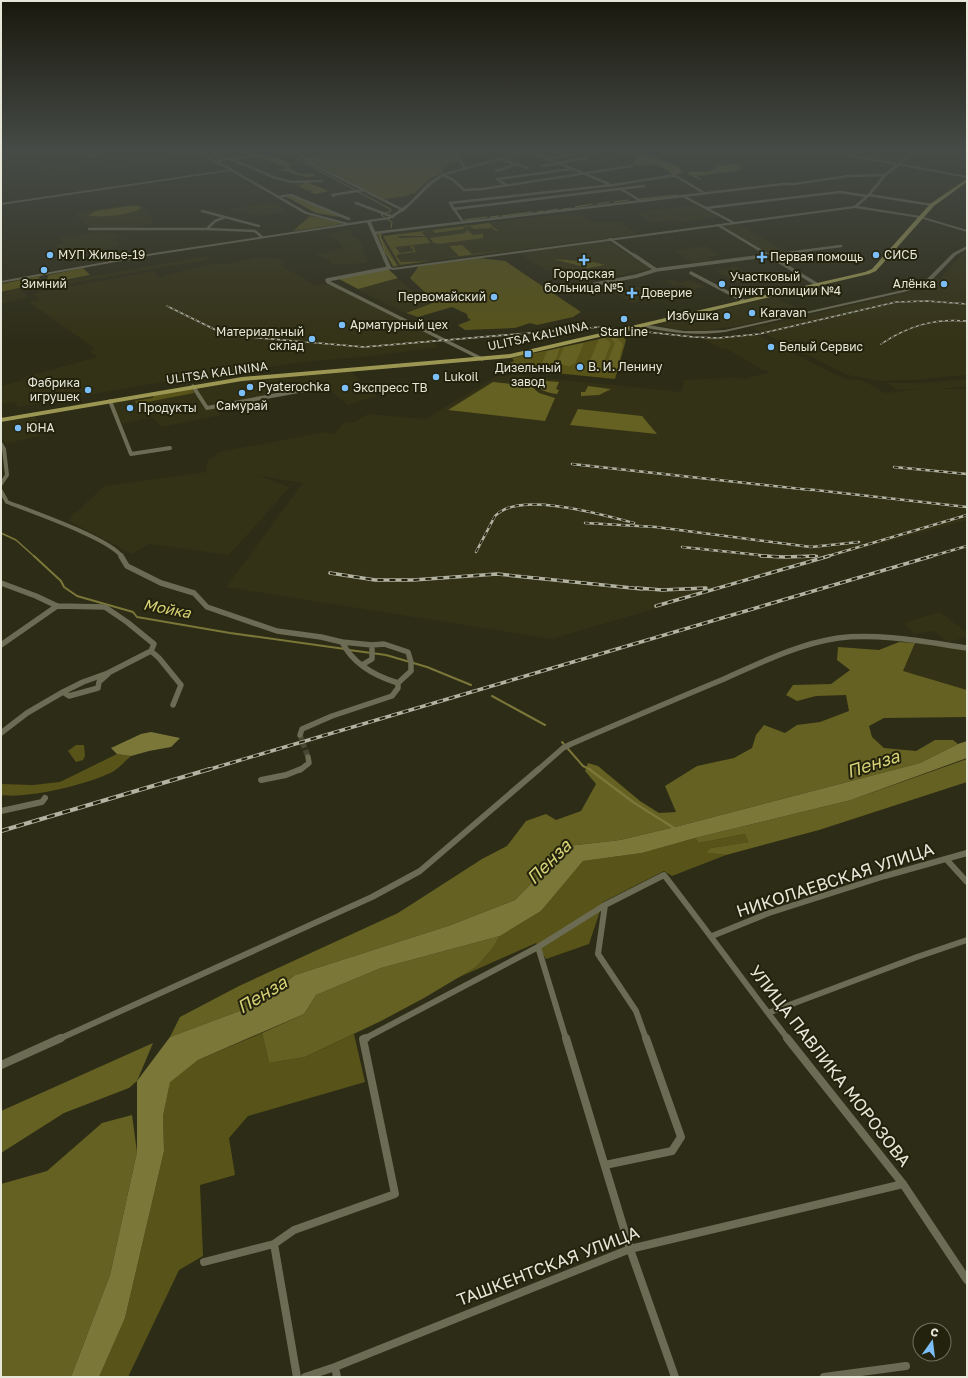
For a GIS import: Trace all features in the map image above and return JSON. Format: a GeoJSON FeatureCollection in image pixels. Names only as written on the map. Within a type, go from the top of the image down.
{"type":"FeatureCollection","features":[{"type":"Feature","properties":{"kind":"main road"},"geometry":{"type":"LineString","coordinates":[[311,214],[351,224]]}},
{"type":"Feature","properties":{"kind":"main road"},"geometry":{"type":"LineString","coordinates":[[1,282],[262,237],[369,222],[393,217],[397,214]]}},
{"type":"Feature","properties":{"kind":"main road","name":"ULITSA KALININA"},"geometry":{"type":"LineString","coordinates":[[1,420],[193,386],[242,379],[510,356],[871,272],[923,214]]}},
{"type":"Feature","properties":{"kind":"main road"},"geometry":{"type":"LineString","coordinates":[[642,325],[670,331],[711,333],[758,325],[904,291],[924,285],[942,268],[950,256],[967,247]]}},
{"type":"Feature","properties":{"kind":"street"},"geometry":{"type":"LineString","coordinates":[[215,214],[259,226]]}},
{"type":"Feature","properties":{"kind":"street"},"geometry":{"type":"LineString","coordinates":[[338,214],[349,219]]}},
{"type":"Feature","properties":{"kind":"street"},"geometry":{"type":"LineString","coordinates":[[384,214],[393,217]]}},
{"type":"Feature","properties":{"kind":"street"},"geometry":{"type":"LineString","coordinates":[[457,214],[463,222]]}},
{"type":"Feature","properties":{"kind":"street"},"geometry":{"type":"LineString","coordinates":[[374,232],[528,214]]}},
{"type":"Feature","properties":{"kind":"street"},"geometry":{"type":"LineString","coordinates":[[718,214],[734,223]]}},
{"type":"Feature","properties":{"kind":"street"},"geometry":{"type":"LineString","coordinates":[[482,359],[327,280],[389,268],[393,269],[800,214]]}},
{"type":"Feature","properties":{"kind":"street"},"geometry":{"type":"LineString","coordinates":[[902,214],[920,217],[967,231]]}},
{"type":"Feature","properties":{"kind":"street"},"geometry":{"type":"LineString","coordinates":[[207,229],[215,221],[225,217]]}},
{"type":"Feature","properties":{"kind":"street"},"geometry":{"type":"LineString","coordinates":[[369,222],[389,268]]}},
{"type":"Feature","properties":{"kind":"street"},"geometry":{"type":"LineString","coordinates":[[718,225],[818,284]]}},
{"type":"Feature","properties":{"kind":"street"},"geometry":{"type":"LineString","coordinates":[[89,229],[207,229],[255,231],[262,237]]}},
{"type":"Feature","properties":{"kind":"street"},"geometry":{"type":"LineString","coordinates":[[610,239],[656,270]]}},
{"type":"Feature","properties":{"kind":"street"},"geometry":{"type":"LineString","coordinates":[[576,288],[597,282],[639,276],[656,270],[766,254],[841,246]]}},
{"type":"Feature","properties":{"kind":"street"},"geometry":{"type":"LineString","coordinates":[[691,273],[744,301]]}},
{"type":"Feature","properties":{"kind":"street"},"geometry":{"type":"LineString","coordinates":[[193,386],[207,408],[326,386]]}},
{"type":"Feature","properties":{"kind":"street"},"geometry":{"type":"LineString","coordinates":[[110,401],[131,454],[170,448]]}},
{"type":"Feature","properties":{"kind":"street"},"geometry":{"type":"LineString","coordinates":[[1,444],[4,449],[7,475],[1,484]]}},
{"type":"Feature","properties":{"kind":"street"},"geometry":{"type":"LineString","coordinates":[[1,491],[7,502],[58,521],[111,547],[118,551],[127,566],[161,583],[194,593],[207,607],[276,631],[321,637],[342,642],[372,645],[384,644],[408,652],[411,662],[411,671],[398,683],[398,688],[392,696],[332,716],[302,729],[300,735]]}},
{"type":"Feature","properties":{"kind":"street"},"geometry":{"type":"LineString","coordinates":[[1,583],[36,596],[57,606],[105,607],[154,644],[151,651],[108,673],[83,682],[63,692],[27,713],[1,733]]}},
{"type":"Feature","properties":{"kind":"street"},"geometry":{"type":"LineString","coordinates":[[1,645],[57,606]]}},
{"type":"Feature","properties":{"kind":"street"},"geometry":{"type":"LineString","coordinates":[[1,1065],[372,897],[420,871],[563,748],[571,744],[806,645],[839,638],[875,638],[921,641],[967,648]]}},
{"type":"Feature","properties":{"kind":"street"},"geometry":{"type":"LineString","coordinates":[[342,642],[345,650],[352,658],[387,680],[398,683]]}},
{"type":"Feature","properties":{"kind":"street"},"geometry":{"type":"LineString","coordinates":[[362,665],[372,659],[372,645]]}},
{"type":"Feature","properties":{"kind":"street"},"geometry":{"type":"LineString","coordinates":[[151,651],[160,658],[181,685],[173,705]]}},
{"type":"Feature","properties":{"kind":"street"},"geometry":{"type":"LineString","coordinates":[[63,692],[69,696],[98,688],[99,682],[108,673]]}},
{"type":"Feature","properties":{"kind":"street"},"geometry":{"type":"LineString","coordinates":[[261,780],[290,775],[301,770],[309,763],[308,757]]}},
{"type":"Feature","properties":{"kind":"street"},"geometry":{"type":"LineString","coordinates":[[1,812],[42,802],[44,798]]}},
{"type":"Feature","properties":{"kind":"street","name":"НИКОЛАЕВСКАЯ УЛИЦА"},"geometry":{"type":"LineString","coordinates":[[712,936],[769,913],[885,876],[967,853]]}},
{"type":"Feature","properties":{"kind":"street"},"geometry":{"type":"LineString","coordinates":[[946,859],[967,882]]}},
{"type":"Feature","properties":{"kind":"street","name":"УЛИЦА ПАВЛИКА МОРОЗОВА"},"geometry":{"type":"LineString","coordinates":[[605,905],[664,875],[712,936],[742,980],[903,1184],[967,1280]]}},
{"type":"Feature","properties":{"kind":"street"},"geometry":{"type":"LineString","coordinates":[[204,1262],[274,1244],[294,1230],[395,1194],[363,1039],[538,947],[605,905]]}},
{"type":"Feature","properties":{"kind":"street"},"geometry":{"type":"LineString","coordinates":[[605,905],[598,954],[636,1012],[681,1137],[672,1151],[605,1165]]}},
{"type":"Feature","properties":{"kind":"street"},"geometry":{"type":"LineString","coordinates":[[768,1013],[917,957],[967,940]]}},
{"type":"Feature","properties":{"kind":"street"},"geometry":{"type":"LineString","coordinates":[[538,947],[630,1249],[675,1377]]}},
{"type":"Feature","properties":{"kind":"street","name":"ТАШКЕНТСКАЯ УЛИЦА"},"geometry":{"type":"LineString","coordinates":[[304,1377],[335,1367],[630,1249],[903,1184]]}},
{"type":"Feature","properties":{"kind":"street"},"geometry":{"type":"LineString","coordinates":[[274,1244],[297,1377]]}},
{"type":"Feature","properties":{"kind":"street"},"geometry":{"type":"LineString","coordinates":[[824,1377],[906,1366]]}},
{"type":"Feature","properties":{"kind":"street"},"geometry":{"type":"LineString","coordinates":[[335,1367],[337,1377]]}},
{"type":"Feature","properties":{"kind":"shaded area"},"geometry":{"type":"Polygon","coordinates":[[[74,214],[150,214],[153,224],[119,230],[89,227],[74,214]]]}},
{"type":"Feature","properties":{"kind":"shaded area"},"geometry":{"type":"Polygon","coordinates":[[[89,214],[119,214],[99,216],[88,215],[89,214]]]}},
{"type":"Feature","properties":{"kind":"shaded area"},"geometry":{"type":"Polygon","coordinates":[[[250,214],[272,214],[269,215],[260,216],[250,214]]]}},
{"type":"Feature","properties":{"kind":"shaded area"},"geometry":{"type":"Polygon","coordinates":[[[324,214],[337,214],[346,218],[324,214]]]}},
{"type":"Feature","properties":{"kind":"shaded area"},"geometry":{"type":"Polygon","coordinates":[[[559,214],[581,214],[594,223],[620,222],[638,234],[400,265],[383,236],[559,214]]]}},
{"type":"Feature","properties":{"kind":"shaded area"},"geometry":{"type":"Polygon","coordinates":[[[639,214],[714,214],[719,217],[678,222],[675,220],[649,223],[639,214]]]}},
{"type":"Feature","properties":{"kind":"shaded area"},"geometry":{"type":"Polygon","coordinates":[[[310,216],[339,222],[342,224],[293,231],[310,216]]]}},
{"type":"Feature","properties":{"kind":"shaded area"},"geometry":{"type":"Polygon","coordinates":[[[489,223],[493,226],[490,227],[493,227],[499,231],[492,228],[474,229],[470,226],[463,227],[465,229],[435,233],[432,230],[422,232],[425,236],[398,236],[399,238],[426,237],[431,243],[395,247],[400,253],[414,251],[410,246],[422,245],[413,246],[416,252],[399,254],[396,256],[401,262],[430,261],[400,265],[383,236],[489,223]]]}},
{"type":"Feature","properties":{"kind":"shaded area"},"geometry":{"type":"Polygon","coordinates":[[[738,224],[788,253],[770,255],[721,226],[738,224]]]}},
{"type":"Feature","properties":{"kind":"shaded area"},"geometry":{"type":"Polygon","coordinates":[[[350,229],[353,237],[358,239],[363,246],[367,263],[331,265],[329,260],[315,255],[343,248],[338,241],[326,234],[350,229]]]}},
{"type":"Feature","properties":{"kind":"shaded area"},"geometry":{"type":"Polygon","coordinates":[[[467,230],[473,235],[483,234],[483,238],[439,244],[434,243],[430,238],[465,233],[467,230]]]}},
{"type":"Feature","properties":{"kind":"shaded area"},"geometry":{"type":"Polygon","coordinates":[[[97,232],[120,234],[124,237],[115,239],[118,242],[118,246],[73,254],[63,254],[55,244],[63,243],[59,238],[97,232]]]}},
{"type":"Feature","properties":{"kind":"shaded area"},"geometry":{"type":"Polygon","coordinates":[[[381,233],[381,237],[398,266],[393,267],[377,234],[381,233]]]}},
{"type":"Feature","properties":{"kind":"shaded area","name":"Городская больница №5"},"geometry":{"type":"Polygon","coordinates":[[[608,241],[651,269],[588,281],[564,268],[547,271],[518,253],[608,241]]]}},
{"type":"Feature","properties":{"kind":"shaded area"},"geometry":{"type":"Polygon","coordinates":[[[462,245],[472,254],[519,249],[437,259],[459,256],[449,246],[462,245]]]}},
{"type":"Feature","properties":{"kind":"shaded area"},"geometry":{"type":"Polygon","coordinates":[[[706,246],[719,255],[708,257],[713,260],[692,263],[673,250],[706,246]]]}},
{"type":"Feature","properties":{"kind":"shaded area"},"geometry":{"type":"Polygon","coordinates":[[[967,251],[967,377],[964,375],[913,380],[880,381],[848,375],[753,328],[909,292],[929,285],[936,278],[940,279],[963,253],[967,251]]]}},
{"type":"Feature","properties":{"kind":"shaded area"},"geometry":{"type":"Polygon","coordinates":[[[208,256],[211,259],[33,290],[30,287],[208,256]]]}},
{"type":"Feature","properties":{"kind":"shaded area"},"geometry":{"type":"Polygon","coordinates":[[[254,258],[275,258],[285,262],[280,264],[284,266],[282,267],[306,279],[304,280],[314,285],[331,285],[430,335],[438,347],[372,356],[303,362],[230,373],[215,373],[18,407],[15,402],[1,404],[1,386],[26,379],[24,377],[98,357],[91,352],[94,348],[29,302],[39,300],[35,293],[154,271],[157,277],[156,278],[210,264],[228,264],[254,258]]]}},
{"type":"Feature","properties":{"kind":"shaded area","name":"Первомайский"},"geometry":{"type":"Polygon","coordinates":[[[478,258],[505,261],[581,312],[573,317],[537,325],[530,323],[515,328],[465,330],[458,325],[471,320],[468,318],[467,314],[452,307],[418,317],[406,313],[435,302],[410,278],[419,266],[478,258]]]}},
{"type":"Feature","properties":{"kind":"shaded area"},"geometry":{"type":"Polygon","coordinates":[[[553,259],[579,261],[584,263],[593,262],[605,265],[588,268],[553,259]]]}},
{"type":"Feature","properties":{"kind":"shaded area"},"geometry":{"type":"Polygon","coordinates":[[[736,267],[756,279],[736,282],[715,271],[736,267]]]}},
{"type":"Feature","properties":{"kind":"shaded area"},"geometry":{"type":"Polygon","coordinates":[[[83,268],[90,275],[44,284],[49,275],[83,268]]]}},
{"type":"Feature","properties":{"kind":"shaded area"},"geometry":{"type":"Polygon","coordinates":[[[388,269],[398,278],[358,289],[339,279],[388,269]]]}},
{"type":"Feature","properties":{"kind":"shaded area"},"geometry":{"type":"Polygon","coordinates":[[[40,276],[36,284],[1,292],[1,284],[40,276]]]}},
{"type":"Feature","properties":{"kind":"shaded area"},"geometry":{"type":"Polygon","coordinates":[[[397,278],[428,304],[405,313],[356,289],[397,278]]]}},
{"type":"Feature","properties":{"kind":"shaded area"},"geometry":{"type":"Polygon","coordinates":[[[673,279],[679,283],[691,280],[706,287],[678,293],[675,292],[688,288],[682,285],[674,286],[665,281],[673,279]]]}},
{"type":"Feature","properties":{"kind":"shaded area"},"geometry":{"type":"Polygon","coordinates":[[[643,286],[662,297],[632,303],[613,292],[643,286]]]}},
{"type":"Feature","properties":{"kind":"shaded area"},"geometry":{"type":"Polygon","coordinates":[[[19,288],[28,297],[1,304],[1,293],[19,288]]]}},
{"type":"Feature","properties":{"kind":"shaded area"},"geometry":{"type":"Polygon","coordinates":[[[774,297],[803,311],[743,325],[700,331],[656,325],[774,297]]]}},
{"type":"Feature","properties":{"kind":"shaded area"},"geometry":{"type":"Polygon","coordinates":[[[621,335],[626,340],[615,379],[505,368],[507,364],[514,361],[512,358],[621,335]]]}},
{"type":"Feature","properties":{"kind":"shaded area"},"geometry":{"type":"Polygon","coordinates":[[[754,335],[760,336],[844,379],[862,380],[885,393],[852,397],[920,389],[897,390],[887,383],[921,383],[967,379],[967,387],[935,389],[967,389],[967,520],[820,560],[552,639],[226,587],[303,483],[236,472],[262,477],[290,487],[229,555],[149,544],[132,554],[68,520],[104,486],[206,472],[208,460],[219,452],[325,432],[334,434],[344,422],[352,423],[368,414],[425,419],[498,376],[514,375],[681,392],[684,380],[733,377],[744,379],[770,372],[767,370],[765,371],[725,348],[722,349],[704,339],[754,335]]]}},
{"type":"Feature","properties":{"kind":"shaded area"},"geometry":{"type":"Polygon","coordinates":[[[615,336],[623,344],[617,370],[605,368],[615,343],[609,337],[615,336]]]}},
{"type":"Feature","properties":{"kind":"shaded area"},"geometry":{"type":"Polygon","coordinates":[[[605,338],[611,343],[601,368],[592,368],[592,365],[589,363],[599,339],[605,338]]]}},
{"type":"Feature","properties":{"kind":"shaded area"},"geometry":{"type":"Polygon","coordinates":[[[584,343],[576,362],[570,366],[557,364],[564,347],[584,343]]]}},
{"type":"Feature","properties":{"kind":"shaded area"},"geometry":{"type":"Polygon","coordinates":[[[560,348],[554,364],[542,363],[547,351],[560,348]]]}},
{"type":"Feature","properties":{"kind":"shaded area"},"geometry":{"type":"Polygon","coordinates":[[[351,372],[377,396],[348,405],[325,386],[215,408],[221,415],[162,427],[151,417],[123,424],[108,403],[191,388],[263,378],[351,372]]]}},
{"type":"Feature","properties":{"kind":"shaded area"},"geometry":{"type":"Polygon","coordinates":[[[535,380],[559,382],[556,389],[559,390],[557,394],[540,389],[535,380]]]}},
{"type":"Feature","properties":{"kind":"shaded area"},"geometry":{"type":"Polygon","coordinates":[[[493,382],[531,386],[539,393],[555,398],[545,421],[448,410],[493,382]]]}},
{"type":"Feature","properties":{"kind":"shaded area"},"geometry":{"type":"Polygon","coordinates":[[[588,386],[611,389],[599,395],[581,396],[581,392],[585,392],[588,386]]]}},
{"type":"Feature","properties":{"kind":"shaded area"},"geometry":{"type":"Polygon","coordinates":[[[192,389],[194,393],[137,404],[135,401],[152,398],[155,395],[192,389]]]}},
{"type":"Feature","properties":{"kind":"shaded area"},"geometry":{"type":"Polygon","coordinates":[[[578,409],[642,416],[657,434],[570,425],[578,409]]]}},
{"type":"Feature","properties":{"kind":"shaded area"},"geometry":{"type":"Polygon","coordinates":[[[36,417],[43,435],[5,444],[1,435],[1,423],[36,417]]]}},
{"type":"Feature","properties":{"kind":"shaded area"},"geometry":{"type":"Polygon","coordinates":[[[940,612],[967,633],[967,637],[948,642],[934,631],[914,634],[904,623],[940,612]]]}},
{"type":"Feature","properties":{"kind":"shaded area"},"geometry":{"type":"Polygon","coordinates":[[[899,642],[915,643],[903,671],[967,690],[967,717],[884,718],[869,726],[872,737],[884,748],[916,751],[935,740],[953,740],[958,744],[920,763],[620,840],[568,846],[515,900],[448,926],[295,975],[261,1003],[170,1037],[180,1017],[239,986],[398,913],[482,859],[507,846],[526,821],[546,814],[556,820],[581,811],[596,784],[585,771],[588,763],[598,766],[640,801],[659,813],[676,812],[665,786],[697,766],[734,758],[752,748],[756,735],[764,725],[785,733],[797,725],[820,722],[849,711],[846,695],[816,696],[797,701],[786,695],[793,685],[831,684],[850,670],[837,660],[838,647],[879,650],[899,642]]]}},
{"type":"Feature","properties":{"kind":"shaded area"},"geometry":{"type":"Polygon","coordinates":[[[915,643],[967,650],[967,690],[903,671],[915,643]]]}},
{"type":"Feature","properties":{"kind":"shaded area"},"geometry":{"type":"Polygon","coordinates":[[[151,732],[180,738],[171,747],[131,756],[117,754],[111,748],[141,734],[151,732]]]}},
{"type":"Feature","properties":{"kind":"shaded area"},"geometry":{"type":"Polygon","coordinates":[[[967,741],[967,758],[851,800],[695,838],[642,853],[583,861],[541,911],[500,936],[381,968],[316,995],[304,1014],[198,1060],[170,1082],[163,1116],[164,1151],[125,1318],[99,1377],[71,1377],[110,1275],[137,1152],[137,1081],[170,1037],[261,1003],[295,975],[448,926],[515,900],[568,846],[620,840],[920,763],[967,741]]]}},
{"type":"Feature","properties":{"kind":"shaded area"},"geometry":{"type":"Polygon","coordinates":[[[76,745],[84,745],[85,756],[83,760],[76,762],[68,751],[76,745]]]}},
{"type":"Feature","properties":{"kind":"shaded area"},"geometry":{"type":"Polygon","coordinates":[[[117,754],[131,756],[114,771],[90,781],[42,793],[12,796],[1,795],[1,784],[33,785],[60,782],[117,754]]]}},
{"type":"Feature","properties":{"kind":"shaded area"},"geometry":{"type":"Polygon","coordinates":[[[967,759],[967,782],[819,830],[726,855],[708,853],[708,851],[711,848],[749,842],[745,834],[699,843],[695,838],[851,800],[967,759]]]}},
{"type":"Feature","properties":{"kind":"shaded area"},"geometry":{"type":"Polygon","coordinates":[[[745,834],[750,842],[711,848],[709,853],[726,855],[672,876],[664,871],[603,902],[589,944],[546,959],[536,943],[455,979],[476,967],[493,948],[500,936],[541,911],[583,861],[642,853],[695,838],[699,843],[745,834]]]}},
{"type":"Feature","properties":{"kind":"shaded area"},"geometry":{"type":"Polygon","coordinates":[[[500,936],[493,948],[476,967],[424,998],[381,1021],[305,1057],[269,1063],[262,1033],[304,1014],[316,995],[381,968],[500,936]]]}},
{"type":"Feature","properties":{"kind":"shaded area"},"geometry":{"type":"Polygon","coordinates":[[[262,1033],[269,1063],[305,1057],[354,1034],[365,1082],[248,1116],[229,1138],[235,1175],[200,1185],[203,1256],[179,1270],[128,1377],[99,1377],[125,1318],[164,1151],[163,1116],[170,1081],[198,1060],[262,1033]]]}},
{"type":"Feature","properties":{"kind":"shaded area"},"geometry":{"type":"Polygon","coordinates":[[[153,1043],[137,1081],[129,1088],[64,1113],[1,1153],[1,1111],[153,1043]]]}},
{"type":"Feature","properties":{"kind":"shaded area"},"geometry":{"type":"Polygon","coordinates":[[[132,1115],[137,1152],[110,1275],[71,1377],[1,1377],[1,1184],[47,1171],[102,1123],[132,1115]]]}},
{"type":"Feature","properties":{"kind":"waterway"},"geometry":{"type":"LineString","coordinates":[[383,214],[381,215],[385,218]]}},
{"type":"Feature","properties":{"kind":"waterway"},"geometry":{"type":"LineString","coordinates":[[502,216],[515,214]]}},
{"type":"Feature","properties":{"kind":"waterway"},"geometry":{"type":"LineString","coordinates":[[490,217],[499,216]]}},
{"type":"Feature","properties":{"kind":"waterway"},"geometry":{"type":"LineString","coordinates":[[465,220],[487,217]]}},
{"type":"Feature","properties":{"kind":"waterway"},"geometry":{"type":"LineString","coordinates":[[387,219],[392,222],[391,228]]}},
{"type":"Feature","properties":{"kind":"waterway"},"geometry":{"type":"LineString","coordinates":[[382,234],[380,236],[385,252],[395,265]]}},
{"type":"Feature","properties":{"kind":"waterway","name":"Мойка"},"geometry":{"type":"LineString","coordinates":[[1,533],[16,540],[35,557]]}},
{"type":"Feature","properties":{"kind":"waterway","name":"Мойка"},"geometry":{"type":"LineString","coordinates":[[34,556],[61,581],[64,587],[77,596],[133,612],[137,617],[230,633],[345,649]]}},
{"type":"Feature","properties":{"kind":"waterway"},"geometry":{"type":"LineString","coordinates":[[349,650],[386,655],[427,667],[471,685]]}},
{"type":"Feature","properties":{"kind":"waterway"},"geometry":{"type":"LineString","coordinates":[[492,696],[545,725]]}},
{"type":"Feature","properties":{"kind":"waterway"},"geometry":{"type":"LineString","coordinates":[[562,742],[583,766],[589,769]]}},
{"type":"Feature","properties":{"kind":"waterway"},"geometry":{"type":"LineString","coordinates":[[589,769],[633,802],[674,828]]}},
{"type":"Feature","properties":{"kind":"tunnel"},"geometry":{"type":"LineString","coordinates":[[300,735],[308,757]]}},
{"type":"Feature","properties":{"kind":"railway"},"geometry":{"type":"LineString","coordinates":[[167,306],[226,335],[364,347],[600,327],[694,337],[718,338],[759,334],[896,302],[927,301],[967,304]]}},
{"type":"Feature","properties":{"kind":"railway"},"geometry":{"type":"LineString","coordinates":[[881,344],[901,332],[932,322],[955,320],[967,321]]}},
{"type":"Feature","properties":{"kind":"railway"},"geometry":{"type":"LineString","coordinates":[[572,464],[811,490]]}},
{"type":"Feature","properties":{"kind":"railway"},"geometry":{"type":"LineString","coordinates":[[894,467],[967,474]]}},
{"type":"Feature","properties":{"kind":"railway"},"geometry":{"type":"LineString","coordinates":[[806,489],[967,507]]}},
{"type":"Feature","properties":{"kind":"railway"},"geometry":{"type":"LineString","coordinates":[[476,552],[495,516],[507,509],[522,505],[541,505],[583,510],[634,523]]}},
{"type":"Feature","properties":{"kind":"railway"},"geometry":{"type":"LineString","coordinates":[[825,557],[967,515]]}},
{"type":"Feature","properties":{"kind":"railway"},"geometry":{"type":"LineString","coordinates":[[585,523],[656,527],[811,547],[859,542]]}},
{"type":"Feature","properties":{"kind":"railway"},"geometry":{"type":"LineString","coordinates":[[929,557],[967,546]]}},
{"type":"Feature","properties":{"kind":"railway"},"geometry":{"type":"LineString","coordinates":[[682,547],[774,557]]}},
{"type":"Feature","properties":{"kind":"railway"},"geometry":{"type":"LineString","coordinates":[[761,556],[774,557]]}},
{"type":"Feature","properties":{"kind":"railway"},"geometry":{"type":"LineString","coordinates":[[774,557],[815,556]]}},
{"type":"Feature","properties":{"kind":"railway"},"geometry":{"type":"LineString","coordinates":[[801,557],[817,556]]}},
{"type":"Feature","properties":{"kind":"railway"},"geometry":{"type":"LineString","coordinates":[[656,606],[829,556]]}},
{"type":"Feature","properties":{"kind":"railway"},"geometry":{"type":"LineString","coordinates":[[207,770],[932,556]]}},
{"type":"Feature","properties":{"kind":"railway"},"geometry":{"type":"LineString","coordinates":[[774,557],[778,557]]}},
{"type":"Feature","properties":{"kind":"railway"},"geometry":{"type":"LineString","coordinates":[[330,573],[375,580],[413,580],[497,574],[642,589]]}},
{"type":"Feature","properties":{"kind":"railway"},"geometry":{"type":"LineString","coordinates":[[637,588],[662,590],[706,588]]}},
{"type":"Feature","properties":{"kind":"railway"},"geometry":{"type":"LineString","coordinates":[[1,831],[210,769]]}},
{"type":"Feature","properties":{"kind":"place","name":"МУП Жилье-19"},"geometry":{"type":"Point","coordinates":[50,255]}},
{"type":"Feature","properties":{"kind":"place","name":"СИСБ"},"geometry":{"type":"Point","coordinates":[876,255]}},
{"type":"Feature","properties":{"kind":"place","name":"Первая помощь"},"geometry":{"type":"Point","coordinates":[762,257]}},
{"type":"Feature","properties":{"kind":"place","name":"Городская больница №5"},"geometry":{"type":"Point","coordinates":[584,260]}},
{"type":"Feature","properties":{"kind":"place","name":"Зимний"},"geometry":{"type":"Point","coordinates":[44,270]}},
{"type":"Feature","properties":{"kind":"place","name":"Участковый пункт полиции №4"},"geometry":{"type":"Point","coordinates":[722,284]}},
{"type":"Feature","properties":{"kind":"place","name":"Алёнка"},"geometry":{"type":"Point","coordinates":[944,284]}},
{"type":"Feature","properties":{"kind":"place","name":"Доверие"},"geometry":{"type":"Point","coordinates":[632,293]}},
{"type":"Feature","properties":{"kind":"place","name":"Первомайский"},"geometry":{"type":"Point","coordinates":[494,297]}},
{"type":"Feature","properties":{"kind":"place","name":"Karavan"},"geometry":{"type":"Point","coordinates":[752,313]}},
{"type":"Feature","properties":{"kind":"place","name":"Избушка"},"geometry":{"type":"Point","coordinates":[727,316]}},
{"type":"Feature","properties":{"kind":"place","name":"StarLine"},"geometry":{"type":"Point","coordinates":[624,319]}},
{"type":"Feature","properties":{"kind":"place","name":"Арматурный цех"},"geometry":{"type":"Point","coordinates":[342,325]}},
{"type":"Feature","properties":{"kind":"place","name":"Материальный склад"},"geometry":{"type":"Point","coordinates":[312,339]}},
{"type":"Feature","properties":{"kind":"place","name":"Белый Сервис"},"geometry":{"type":"Point","coordinates":[771,347]}},
{"type":"Feature","properties":{"kind":"place","name":"Дизельный завод"},"geometry":{"type":"Point","coordinates":[528,354]}},
{"type":"Feature","properties":{"kind":"place","name":"В. И. Ленину"},"geometry":{"type":"Point","coordinates":[580,367]}},
{"type":"Feature","properties":{"kind":"place","name":"Lukoil"},"geometry":{"type":"Point","coordinates":[436,377]}},
{"type":"Feature","properties":{"kind":"place","name":"Pyaterochka"},"geometry":{"type":"Point","coordinates":[250,387]}},
{"type":"Feature","properties":{"kind":"place","name":"Экспресс ТВ"},"geometry":{"type":"Point","coordinates":[345,388]}},
{"type":"Feature","properties":{"kind":"place","name":"Фабрика игрушек"},"geometry":{"type":"Point","coordinates":[88,390]}},
{"type":"Feature","properties":{"kind":"place","name":"Самурай"},"geometry":{"type":"Point","coordinates":[242,393]}},
{"type":"Feature","properties":{"kind":"place","name":"Продукты"},"geometry":{"type":"Point","coordinates":[130,408]}},
{"type":"Feature","properties":{"kind":"place","name":"ЮНА"},"geometry":{"type":"Point","coordinates":[18,428]}},
{"type":"Feature","properties":{"kind":"water label","name":"Пенза"},"geometry":{"type":"Point","coordinates":[873,764]}},
{"type":"Feature","properties":{"kind":"water label","name":"Пенза"},"geometry":{"type":"Point","coordinates":[549,862]}},
{"type":"Feature","properties":{"kind":"water label","name":"Пенза"},"geometry":{"type":"Point","coordinates":[262,995]}}]}
